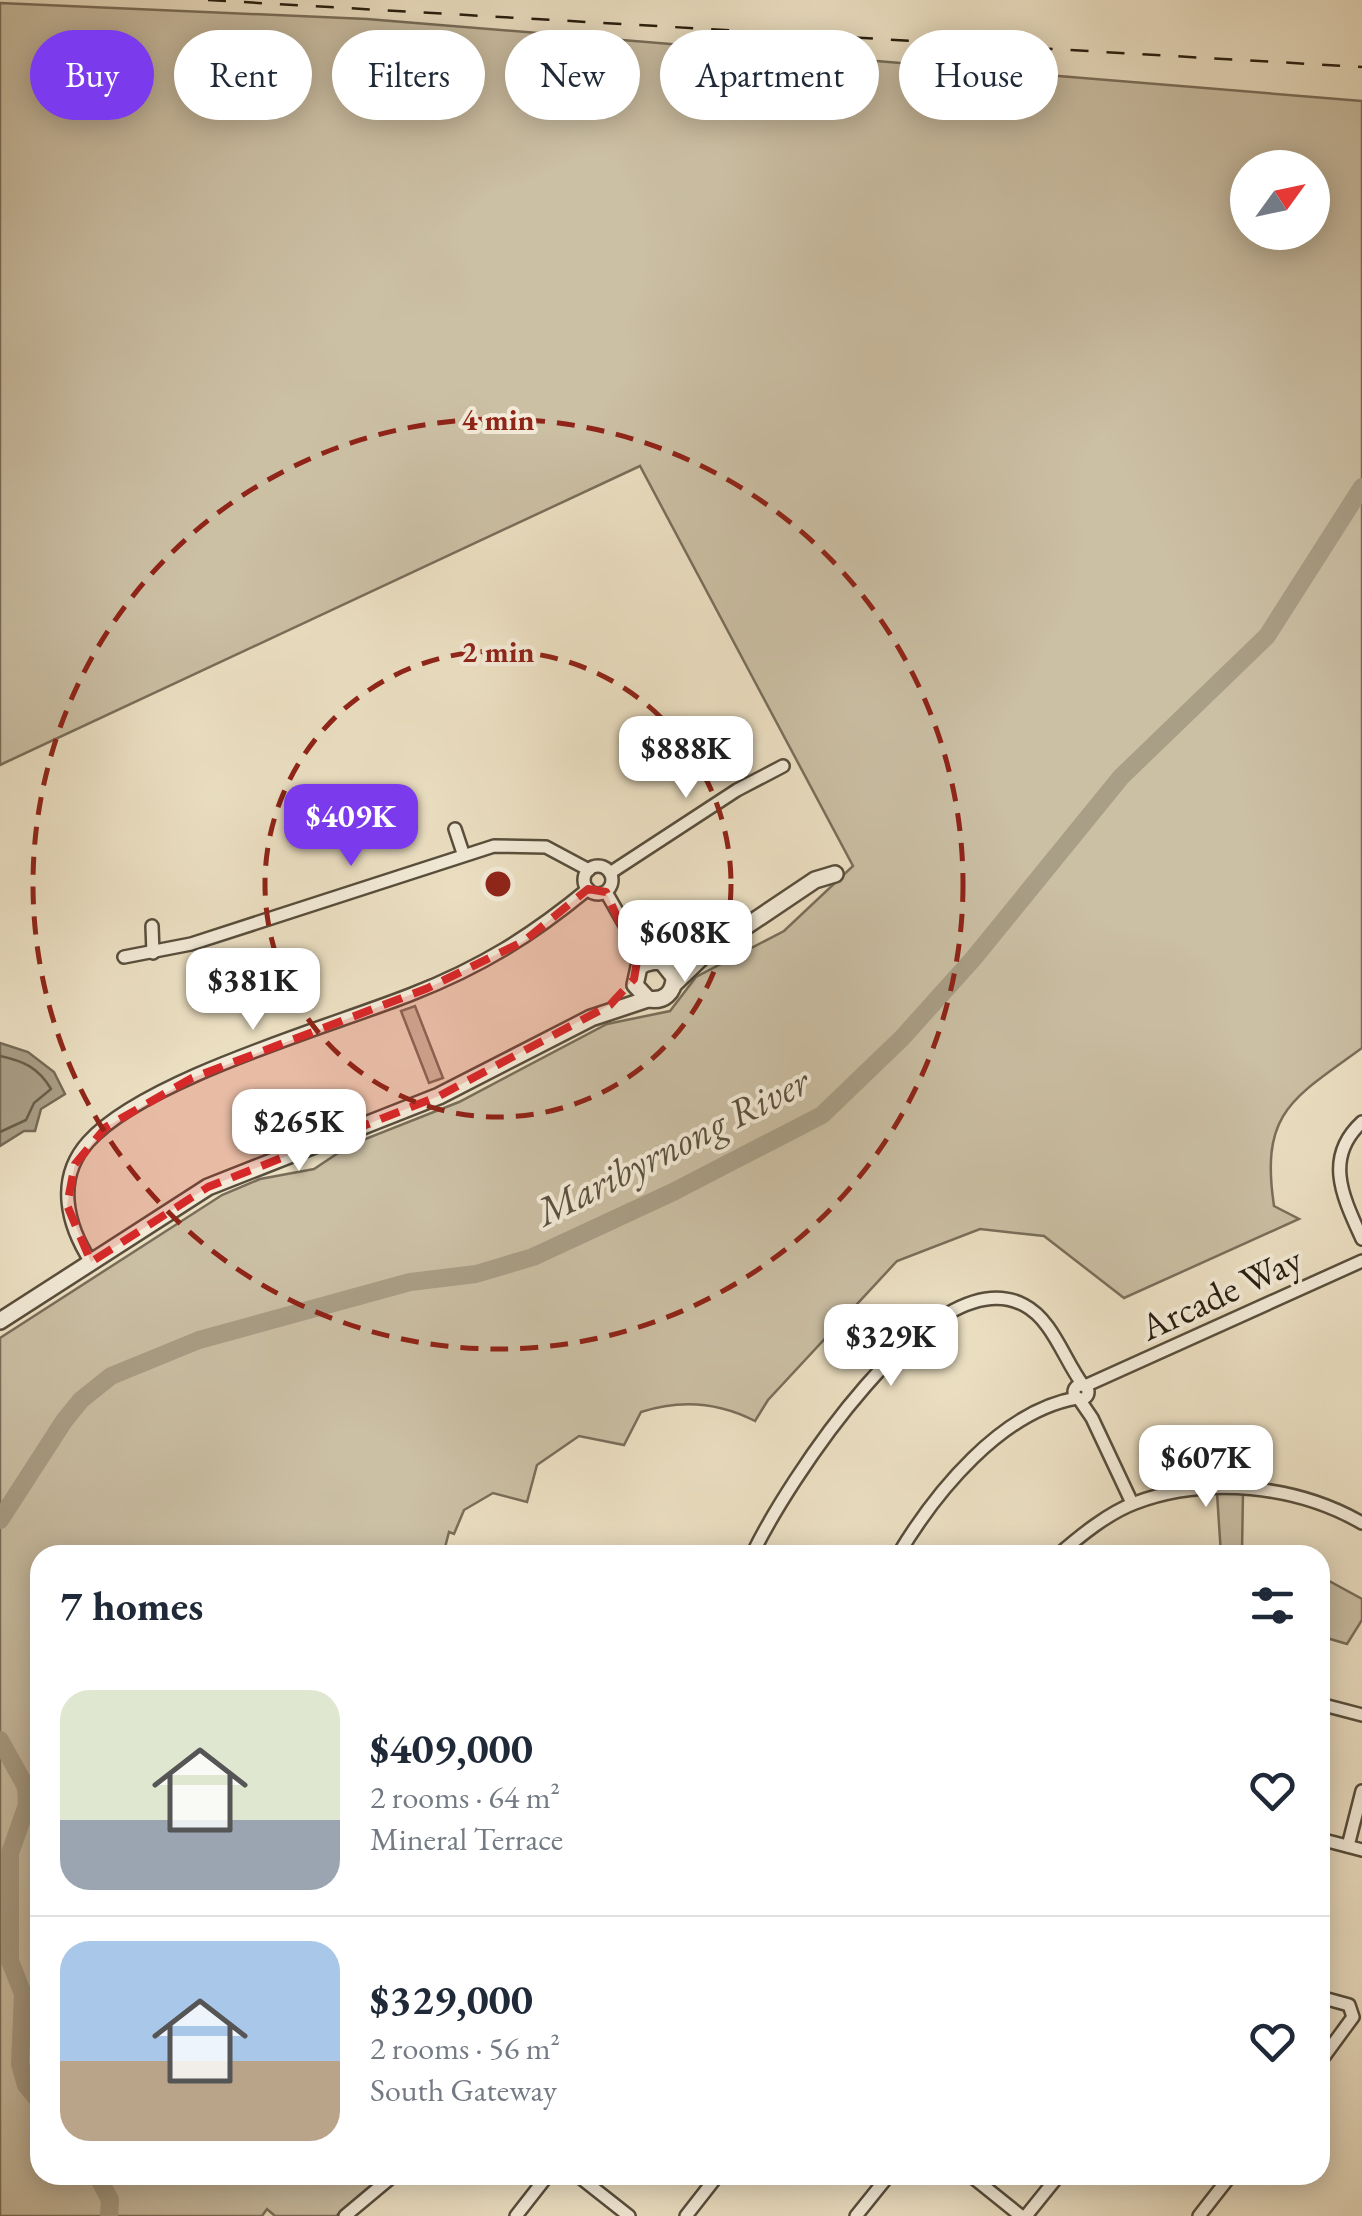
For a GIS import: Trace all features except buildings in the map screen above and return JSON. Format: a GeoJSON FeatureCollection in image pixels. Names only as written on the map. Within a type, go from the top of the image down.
{"type":"FeatureCollection","features":[{"type":"Feature","properties":{"kind":"street"},"geometry":{"type":"LineString","coordinates":[[610,873],[737,790],[783,766]]}},
{"type":"Feature","properties":{"kind":"street"},"geometry":{"type":"LineString","coordinates":[[455,829],[464,854]]}},
{"type":"Feature","properties":{"kind":"street"},"geometry":{"type":"LineString","coordinates":[[124,956],[153,953],[464,854],[519,843],[546,847],[589,870]]}},
{"type":"Feature","properties":{"kind":"street"},"geometry":{"type":"LineString","coordinates":[[598,866],[610,873],[612,883],[606,892],[596,894],[588,889],[584,880],[589,870],[598,866]]}},
{"type":"Feature","properties":{"kind":"street"},"geometry":{"type":"LineString","coordinates":[[0,1321],[208,1188],[439,1096],[591,1018],[648,999],[661,999],[705,954],[815,880],[835,874]]}},
{"type":"Feature","properties":{"kind":"street"},"geometry":{"type":"LineString","coordinates":[[91,1262],[72,1229],[68,1190],[82,1151],[106,1127],[192,1078],[418,992],[494,956],[540,930],[588,889]]}},
{"type":"Feature","properties":{"kind":"street"},"geometry":{"type":"LineString","coordinates":[[606,892],[642,952],[672,970],[674,984]]}},
{"type":"Feature","properties":{"kind":"street"},"geometry":{"type":"LineString","coordinates":[[152,926],[153,953]]}},
{"type":"Feature","properties":{"kind":"street"},"geometry":{"type":"LineString","coordinates":[[625,926],[637,961],[637,991],[648,999]]}},
{"type":"Feature","properties":{"kind":"street"},"geometry":{"type":"LineString","coordinates":[[591,1018],[644,963],[676,964],[705,954]]}},
{"type":"Feature","properties":{"kind":"street"},"geometry":{"type":"LineString","coordinates":[[1362,1122],[1350,1133],[1338,1160],[1342,1194],[1362,1238]]}},
{"type":"Feature","properties":{"kind":"street","name":"Arcade Way"},"geometry":{"type":"LineString","coordinates":[[905,1545],[961,1469],[1004,1434],[1105,1380],[1362,1261]]}},
{"type":"Feature","properties":{"kind":"street"},"geometry":{"type":"LineString","coordinates":[[757,1545],[795,1476],[864,1386],[912,1342],[970,1304],[1000,1298],[1024,1305],[1050,1329],[1132,1504]]}},
{"type":"Feature","properties":{"kind":"street"},"geometry":{"type":"LineString","coordinates":[[1073,1545],[1132,1504],[1203,1489],[1246,1488],[1313,1500],[1362,1523]]}},
{"type":"Feature","properties":{"kind":"street"},"geometry":{"type":"LineString","coordinates":[[1330,1707],[1362,1715]]}},
{"type":"Feature","properties":{"kind":"street"},"geometry":{"type":"LineString","coordinates":[[1348,1846],[1362,1790]]}},
{"type":"Feature","properties":{"kind":"street"},"geometry":{"type":"LineString","coordinates":[[1330,1842],[1362,1850]]}},
{"type":"Feature","properties":{"kind":"street"},"geometry":{"type":"LineString","coordinates":[[1330,2000],[1344,2003],[1352,2011],[1352,2022],[1330,2050]]}},
{"type":"Feature","properties":{"kind":"street"},"geometry":{"type":"LineString","coordinates":[[345,2216],[382,2185]]}},
{"type":"Feature","properties":{"kind":"street"},"geometry":{"type":"LineString","coordinates":[[516,2216],[540,2185]]}},
{"type":"Feature","properties":{"kind":"street"},"geometry":{"type":"LineString","coordinates":[[589,2185],[629,2216]]}},
{"type":"Feature","properties":{"kind":"street"},"geometry":{"type":"LineString","coordinates":[[686,2216],[710,2185]]}},
{"type":"Feature","properties":{"kind":"street"},"geometry":{"type":"LineString","coordinates":[[856,2216],[881,2185]]}},
{"type":"Feature","properties":{"kind":"street"},"geometry":{"type":"LineString","coordinates":[[983,2185],[1023,2216],[1050,2185]]}},
{"type":"Feature","properties":{"kind":"street"},"geometry":{"type":"LineString","coordinates":[[1199,2216],[1223,2185]]}},
{"type":"Feature","properties":{"kind":"highlighted area"},"geometry":{"type":"Polygon","coordinates":[[[588,889],[606,892],[637,961],[634,979],[610,1005],[439,1096],[208,1187],[91,1262],[67,1205],[75,1164],[106,1127],[192,1078],[428,988],[524,941],[588,889]]]}},
{"type":"Feature","properties":{"kind":"shaded area"},"geometry":{"type":"Polygon","coordinates":[[[0,3],[367,19],[505,30],[505,120],[640,120],[640,41],[660,43],[660,120],[879,120],[879,61],[899,63],[899,120],[1058,120],[1058,76],[1362,101],[1362,1048],[1300,1096],[1277,1128],[1271,1174],[1274,1206],[1299,1219],[1124,1298],[1044,1236],[980,1229],[897,1261],[768,1400],[755,1421],[713,1406],[670,1405],[641,1412],[624,1445],[579,1436],[537,1465],[527,1502],[493,1493],[464,1510],[454,1534],[449,1532],[446,1545],[30,1545],[30,2185],[372,2185],[336,2216],[275,2216],[267,2209],[262,2216],[0,2216],[0,1338],[222,1195],[260,1179],[314,1169],[350,1145],[459,1102],[607,1024],[670,1011],[696,977],[784,931],[853,866],[640,466],[0,765],[0,3]]]}},
{"type":"Feature","properties":{"kind":"shaded area"},"geometry":{"type":"Polygon","coordinates":[[[415,1006],[443,1078],[429,1083],[401,1011],[415,1006]]]}},
{"type":"Feature","properties":{"kind":"shaded area"},"geometry":{"type":"Polygon","coordinates":[[[1243,1492],[1242,1545],[1220,1545],[1217,1493],[1243,1492]]]}},
{"type":"Feature","properties":{"kind":"shaded area"},"geometry":{"type":"Polygon","coordinates":[[[1330,1581],[1362,1599],[1362,1620],[1347,1644],[1330,1639],[1330,1581]]]}},
{"type":"Feature","properties":{"kind":"water"},"geometry":{"type":"Polygon","coordinates":[[[0,1043],[28,1052],[54,1072],[65,1094],[41,1109],[35,1131],[24,1131],[0,1146],[0,1043]]]}},
{"type":"Feature","properties":{"kind":"waterway","name":"Maribyrnong River"},"geometry":{"type":"LineString","coordinates":[[0,1520],[64,1421],[81,1400],[111,1376],[199,1340],[410,1282],[476,1274],[533,1257],[673,1192],[822,1115],[902,1038],[973,959],[1121,777],[1267,636],[1362,487]]}},
{"type":"Feature","properties":{"kind":"waterway","name":"Maribyrnong River"},"geometry":{"type":"LineString","coordinates":[[0,1740],[26,1787],[27,1805],[10,1853],[10,1961],[23,1994],[20,2064],[30,2090]]}},
{"type":"Feature","properties":{"kind":"waterway","name":"Maribyrnong River"},"geometry":{"type":"LineString","coordinates":[[102,2185],[110,2200],[109,2216]]}},
{"type":"Feature","properties":{"kind":"railway"},"geometry":{"type":"LineString","coordinates":[[208,0],[1362,67]]}}]}
